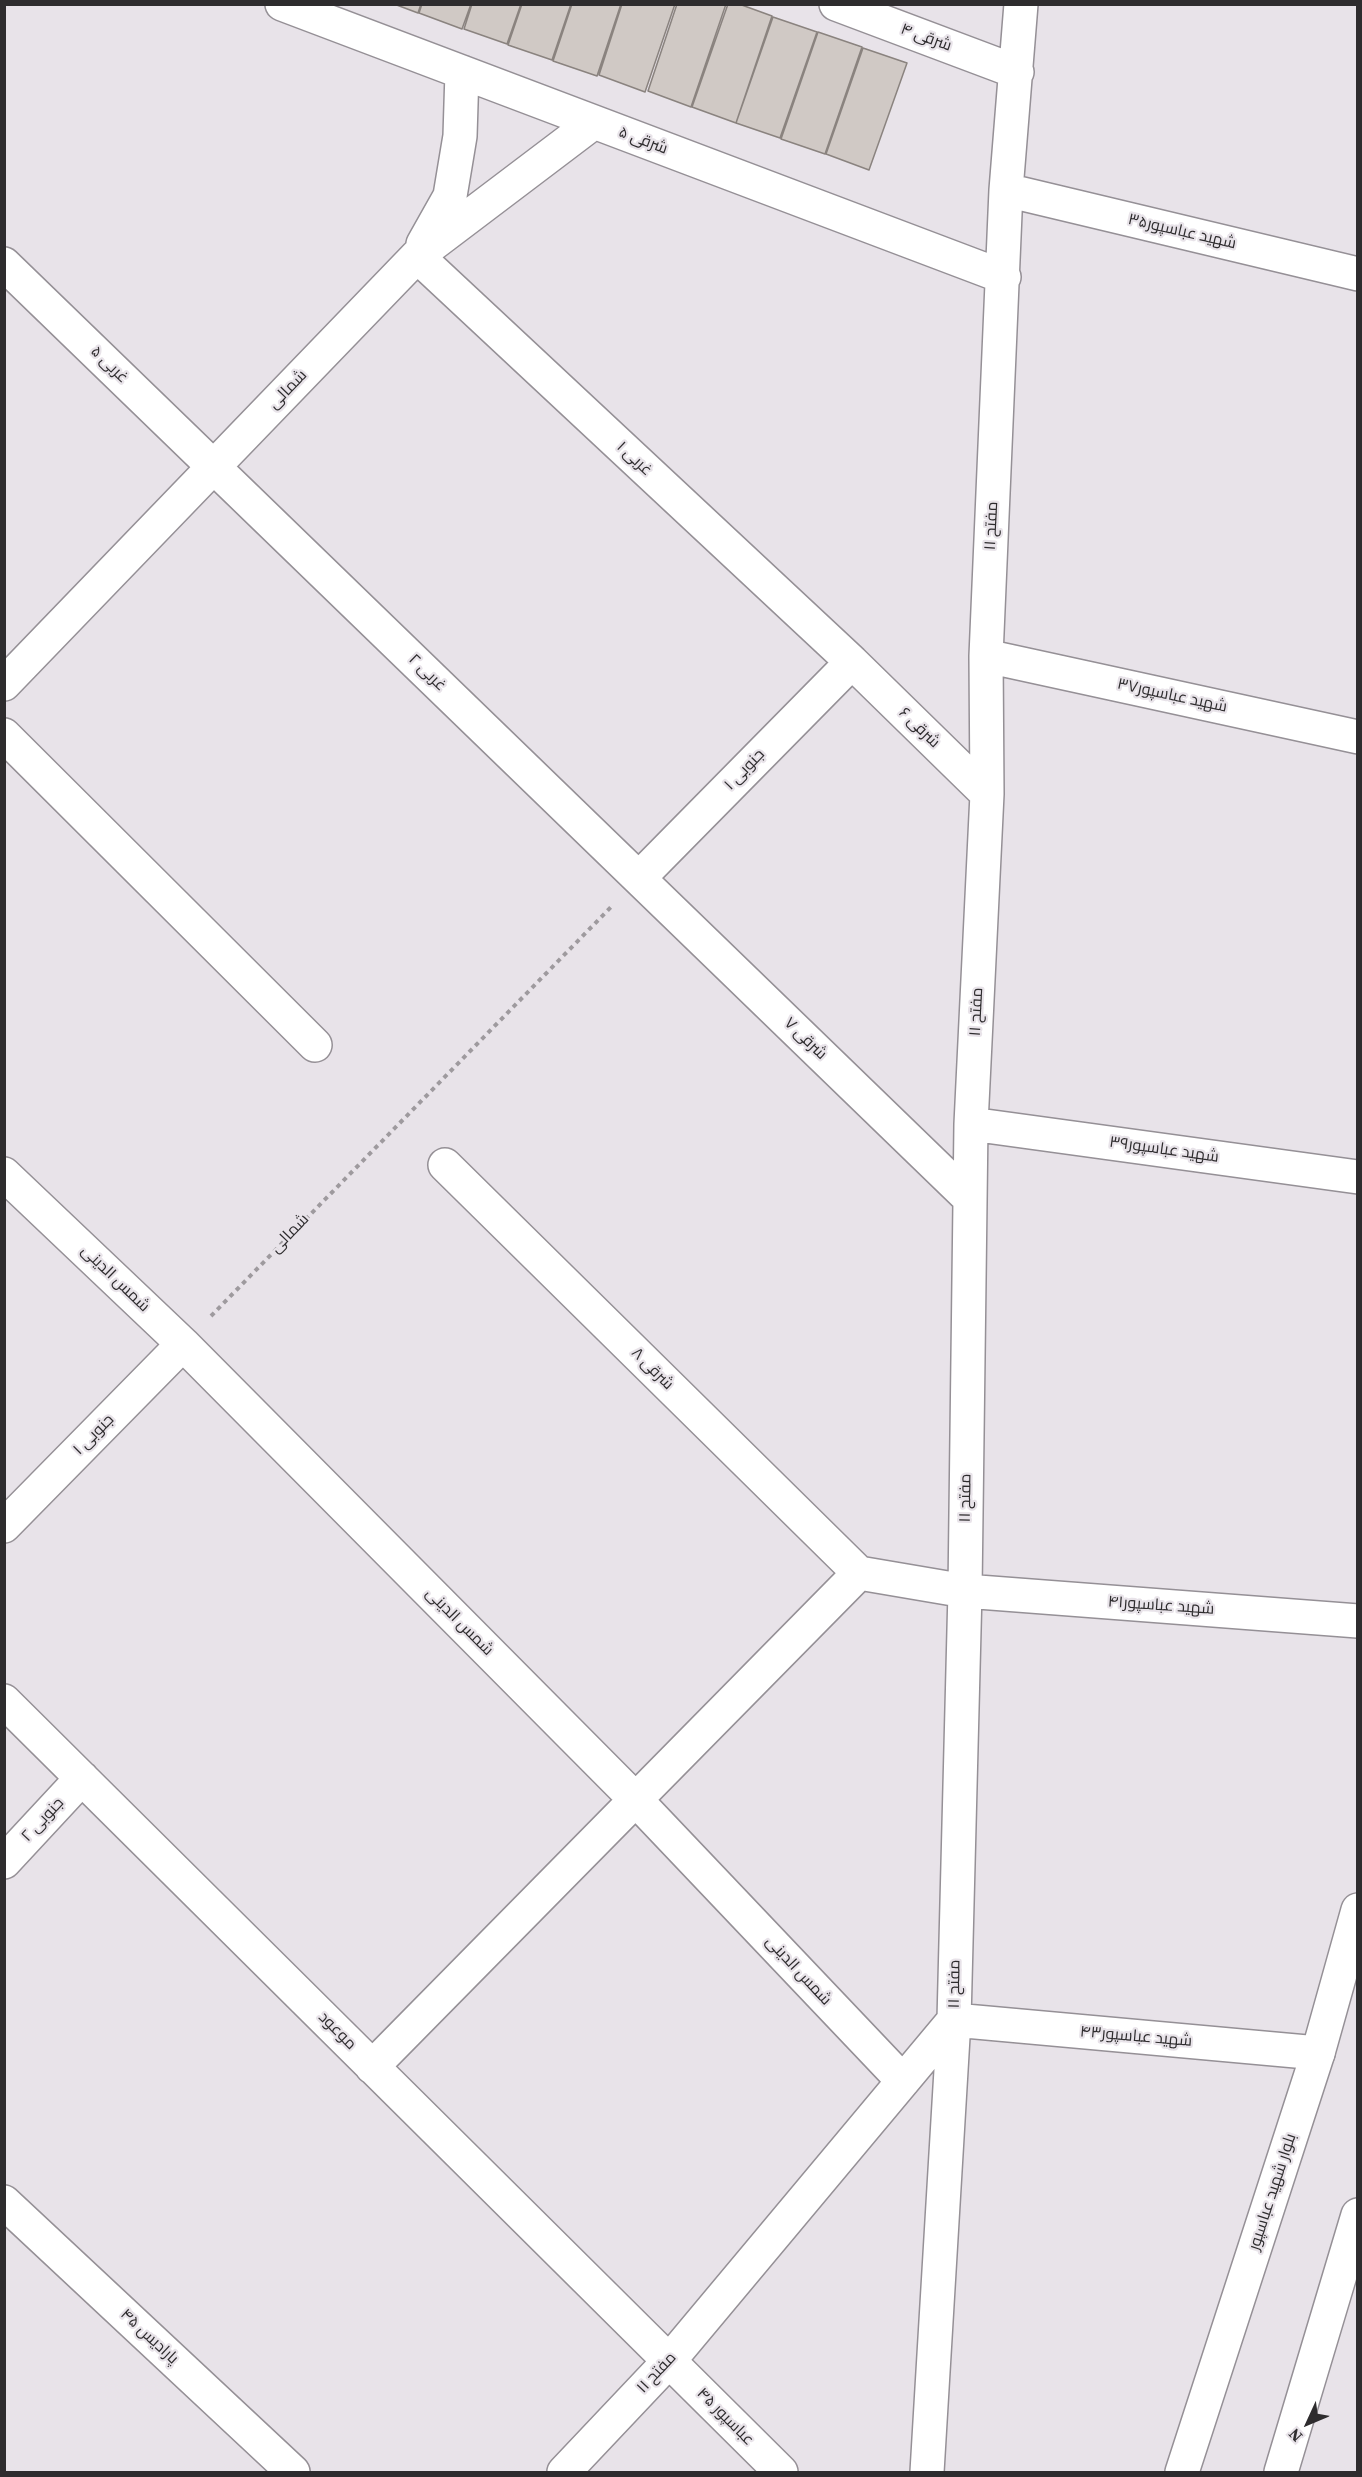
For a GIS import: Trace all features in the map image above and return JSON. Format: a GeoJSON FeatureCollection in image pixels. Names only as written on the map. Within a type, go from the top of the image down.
{"type":"FeatureCollection","features":[{"type":"Feature","properties":{"kind":"street","name":"شرقی ۵"},"geometry":{"type":"LineString","coordinates":[[282,4],[1004,278]]}},
{"type":"Feature","properties":{"kind":"street","name":"۴ شرقی"},"geometry":{"type":"LineString","coordinates":[[836,4],[1017,72]]}},
{"type":"Feature","properties":{"kind":"street","name":"مفتح ۱۱"},"geometry":{"type":"LineString","coordinates":[[927,2472],[954,2020],[965,1591],[971,1124],[987,794],[986,656],[1006,190],[1021,4]]}},
{"type":"Feature","properties":{"kind":"street"},"geometry":{"type":"LineString","coordinates":[[417,256],[450,196],[460,136],[462,72]]}},
{"type":"Feature","properties":{"kind":"street","name":"شمالی"},"geometry":{"type":"LineString","coordinates":[[4,684],[417,256],[594,122]]}},
{"type":"Feature","properties":{"kind":"street","name":"شهید عباسپور۳۵"},"geometry":{"type":"LineString","coordinates":[[1006,190],[1358,274]]}},
{"type":"Feature","properties":{"kind":"street","name":"غربی ۱"},"geometry":{"type":"LineString","coordinates":[[417,256],[852,662]]}},
{"type":"Feature","properties":{"kind":"street","name":"غربی ۵"},"geometry":{"type":"LineString","coordinates":[[4,264],[214,467]]}},
{"type":"Feature","properties":{"kind":"street","name":"غربی ۲"},"geometry":{"type":"LineString","coordinates":[[214,467],[639,878]]}},
{"type":"Feature","properties":{"kind":"street","name":"شهید عباسپور۳۷"},"geometry":{"type":"LineString","coordinates":[[986,656],[1358,736]]}},
{"type":"Feature","properties":{"kind":"street","name":"شرقی ۶"},"geometry":{"type":"LineString","coordinates":[[852,662],[987,794]]}},
{"type":"Feature","properties":{"kind":"street","name":"جنوبی ۱"},"geometry":{"type":"LineString","coordinates":[[639,878],[852,662]]}},
{"type":"Feature","properties":{"kind":"street"},"geometry":{"type":"LineString","coordinates":[[4,735],[315,1045]]}},
{"type":"Feature","properties":{"kind":"street","name":"شرقی ۷"},"geometry":{"type":"LineString","coordinates":[[639,878],[970,1199]]}},
{"type":"Feature","properties":{"kind":"street","name":"شهید عباسپور۳۹"},"geometry":{"type":"LineString","coordinates":[[971,1124],[1358,1177]]}},
{"type":"Feature","properties":{"kind":"street","name":"شرقی ۸"},"geometry":{"type":"LineString","coordinates":[[445,1165],[859,1573]]}},
{"type":"Feature","properties":{"kind":"street","name":"شمس الدینی"},"geometry":{"type":"LineString","coordinates":[[4,1174],[183,1344],[636,1800],[903,2081]]}},
{"type":"Feature","properties":{"kind":"street","name":"۱ جنوبی"},"geometry":{"type":"LineString","coordinates":[[4,1526],[183,1344]]}},
{"type":"Feature","properties":{"kind":"street"},"geometry":{"type":"LineString","coordinates":[[372,2067],[859,1573]]}},
{"type":"Feature","properties":{"kind":"street","name":"۴۱شهید عباسپور"},"geometry":{"type":"LineString","coordinates":[[859,1573],[965,1591],[1358,1621]]}},
{"type":"Feature","properties":{"kind":"street","name":"موعود"},"geometry":{"type":"LineString","coordinates":[[4,1701],[669,2361]]}},
{"type":"Feature","properties":{"kind":"street","name":"جنوبی ۲"},"geometry":{"type":"LineString","coordinates":[[4,1862],[82,1778]]}},
{"type":"Feature","properties":{"kind":"street","name":"بلوار شهید عباسپور"},"geometry":{"type":"LineString","coordinates":[[1182,2472],[1318,2053],[1358,1910]]}},
{"type":"Feature","properties":{"kind":"street","name":"مفتح ۱۱"},"geometry":{"type":"LineString","coordinates":[[564,2472],[669,2361],[954,2020]]}},
{"type":"Feature","properties":{"kind":"street","name":"۴۳شهید عباسپور"},"geometry":{"type":"LineString","coordinates":[[954,2020],[1318,2053]]}},
{"type":"Feature","properties":{"kind":"street","name":"پارادیس ۴۵"},"geometry":{"type":"LineString","coordinates":[[4,2202],[293,2472]]}},
{"type":"Feature","properties":{"kind":"street"},"geometry":{"type":"LineString","coordinates":[[1281,2472],[1358,2216]]}},
{"type":"Feature","properties":{"kind":"street","name":"عباسپور ۴۵"},"geometry":{"type":"LineString","coordinates":[[669,2361],[781,2472]]}},
{"type":"Feature","properties":{"kind":"path","name":"شمالی"},"geometry":{"type":"LineString","coordinates":[[183,1344],[639,878]]}},
{"type":"Feature","properties":{"kind":"building"},"geometry":{"type":"Polygon","coordinates":[[[394,4],[421,4],[418,13],[394,4]]]}},
{"type":"Feature","properties":{"kind":"building"},"geometry":{"type":"Polygon","coordinates":[[[422,4],[471,4],[462,29],[419,13],[422,4]]]}},
{"type":"Feature","properties":{"kind":"building"},"geometry":{"type":"Polygon","coordinates":[[[472,4],[521,4],[507,44],[464,29],[472,4]]]}},
{"type":"Feature","properties":{"kind":"building"},"geometry":{"type":"Polygon","coordinates":[[[522,4],[571,4],[552,60],[508,45],[522,4]]]}},
{"type":"Feature","properties":{"kind":"building"},"geometry":{"type":"Polygon","coordinates":[[[572,4],[621,4],[597,76],[553,61],[572,4]]]}},
{"type":"Feature","properties":{"kind":"building"},"geometry":{"type":"Polygon","coordinates":[[[622,4],[675,4],[645,92],[599,75],[622,4]]]}},
{"type":"Feature","properties":{"kind":"building"},"geometry":{"type":"Polygon","coordinates":[[[677,4],[726,4],[691,107],[648,91],[677,4]]]}},
{"type":"Feature","properties":{"kind":"building"},"geometry":{"type":"Polygon","coordinates":[[[728,4],[739,4],[772,16],[736,123],[692,107],[728,4]]]}},
{"type":"Feature","properties":{"kind":"building"},"geometry":{"type":"Polygon","coordinates":[[[773,17],[817,32],[780,138],[736,123],[773,17]]]}},
{"type":"Feature","properties":{"kind":"building"},"geometry":{"type":"Polygon","coordinates":[[[818,32],[862,47],[825,154],[781,139],[818,32]]]}},
{"type":"Feature","properties":{"kind":"building"},"geometry":{"type":"Polygon","coordinates":[[[863,48],[907,63],[869,170],[826,154],[863,48]]]}}]}
